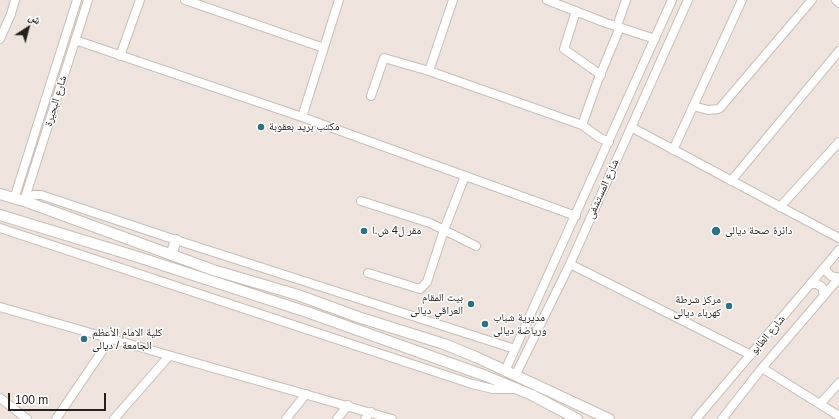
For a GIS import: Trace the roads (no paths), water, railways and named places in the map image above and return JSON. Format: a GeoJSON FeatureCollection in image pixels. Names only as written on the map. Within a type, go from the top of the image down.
{"type":"FeatureCollection","features":[{"type":"Feature","properties":{"kind":"main road"},"geometry":{"type":"LineString","coordinates":[[0,194],[213,270],[444,344],[609,419]]}},
{"type":"Feature","properties":{"kind":"main road"},"geometry":{"type":"LineString","coordinates":[[0,214],[310,313],[486,376],[545,401],[577,419]]}},
{"type":"Feature","properties":{"kind":"main road"},"geometry":{"type":"LineString","coordinates":[[171,255],[176,240]]}},
{"type":"Feature","properties":{"kind":"street"},"geometry":{"type":"LineString","coordinates":[[0,39],[11,14],[14,0]]}},
{"type":"Feature","properties":{"kind":"street","name":"شارع البحيرة"},"geometry":{"type":"LineString","coordinates":[[22,201],[77,0]]}},
{"type":"Feature","properties":{"kind":"street","name":"شارع البحيرة"},"geometry":{"type":"LineString","coordinates":[[22,201],[88,0]]}},
{"type":"Feature","properties":{"kind":"street"},"geometry":{"type":"LineString","coordinates":[[120,56],[140,0]]}},
{"type":"Feature","properties":{"kind":"street"},"geometry":{"type":"LineString","coordinates":[[185,0],[324,48]]}},
{"type":"Feature","properties":{"kind":"street"},"geometry":{"type":"LineString","coordinates":[[302,117],[338,0]]}},
{"type":"Feature","properties":{"kind":"street"},"geometry":{"type":"LineString","coordinates":[[429,72],[453,0]]}},
{"type":"Feature","properties":{"kind":"street"},"geometry":{"type":"LineString","coordinates":[[582,125],[618,27],[626,0]]}},
{"type":"Feature","properties":{"kind":"street","name":"شارع المستشفى"},"geometry":{"type":"LineString","coordinates":[[505,371],[672,0]]}},
{"type":"Feature","properties":{"kind":"street","name":"شارع المستشفى"},"geometry":{"type":"LineString","coordinates":[[515,376],[570,264],[688,0]]}},
{"type":"Feature","properties":{"kind":"street"},"geometry":{"type":"LineString","coordinates":[[673,150],[742,0]]}},
{"type":"Feature","properties":{"kind":"street"},"geometry":{"type":"LineString","coordinates":[[693,106],[708,110],[720,108],[812,0]]}},
{"type":"Feature","properties":{"kind":"street"},"geometry":{"type":"LineString","coordinates":[[836,0],[839,3]]}},
{"type":"Feature","properties":{"kind":"street"},"geometry":{"type":"LineString","coordinates":[[550,1],[618,27],[655,39]]}},
{"type":"Feature","properties":{"kind":"street"},"geometry":{"type":"LineString","coordinates":[[576,11],[564,48],[600,75]]}},
{"type":"Feature","properties":{"kind":"street"},"geometry":{"type":"LineString","coordinates":[[75,40],[302,117],[576,216]]}},
{"type":"Feature","properties":{"kind":"street"},"geometry":{"type":"LineString","coordinates":[[732,181],[839,51]]}},
{"type":"Feature","properties":{"kind":"street"},"geometry":{"type":"LineString","coordinates":[[371,96],[384,58],[582,125],[600,138],[609,142]]}},
{"type":"Feature","properties":{"kind":"street"},"geometry":{"type":"LineString","coordinates":[[638,77],[651,82]]}},
{"type":"Feature","properties":{"kind":"street"},"geometry":{"type":"LineString","coordinates":[[631,127],[839,238]]}},
{"type":"Feature","properties":{"kind":"street"},"geometry":{"type":"LineString","coordinates":[[613,132],[626,139]]}},
{"type":"Feature","properties":{"kind":"street"},"geometry":{"type":"LineString","coordinates":[[780,207],[839,142]]}},
{"type":"Feature","properties":{"kind":"street"},"geometry":{"type":"LineString","coordinates":[[368,273],[420,289],[427,282],[464,176]]}},
{"type":"Feature","properties":{"kind":"street"},"geometry":{"type":"LineString","coordinates":[[22,201],[34,195],[41,195],[515,349]]}},
{"type":"Feature","properties":{"kind":"street"},"geometry":{"type":"LineString","coordinates":[[362,201],[430,223],[476,246]]}},
{"type":"Feature","properties":{"kind":"street"},"geometry":{"type":"LineString","coordinates":[[0,228],[472,384],[493,389],[517,389]]}},
{"type":"Feature","properties":{"kind":"street","name":"شارع الطابو"},"geometry":{"type":"LineString","coordinates":[[696,419],[751,356],[839,250]]}},
{"type":"Feature","properties":{"kind":"street"},"geometry":{"type":"LineString","coordinates":[[570,264],[751,356]]}},
{"type":"Feature","properties":{"kind":"street"},"geometry":{"type":"LineString","coordinates":[[825,266],[827,272],[831,276],[839,278]]}},
{"type":"Feature","properties":{"kind":"street","name":"شارع الطابو"},"geometry":{"type":"LineString","coordinates":[[722,419],[762,368],[839,278]]}},
{"type":"Feature","properties":{"kind":"street"},"geometry":{"type":"LineString","coordinates":[[811,284],[817,284],[822,287],[824,295]]}},
{"type":"Feature","properties":{"kind":"street"},"geometry":{"type":"LineString","coordinates":[[0,307],[348,406],[368,416],[392,419]]}},
{"type":"Feature","properties":{"kind":"street"},"geometry":{"type":"LineString","coordinates":[[528,321],[528,326],[530,328],[535,329],[539,326]]}},
{"type":"Feature","properties":{"kind":"street"},"geometry":{"type":"LineString","coordinates":[[56,419],[110,338]]}},
{"type":"Feature","properties":{"kind":"street"},"geometry":{"type":"LineString","coordinates":[[114,419],[169,356]]}},
{"type":"Feature","properties":{"kind":"street"},"geometry":{"type":"LineString","coordinates":[[762,368],[839,416]]}},
{"type":"Feature","properties":{"kind":"street"},"geometry":{"type":"LineString","coordinates":[[820,404],[839,382]]}},
{"type":"Feature","properties":{"kind":"street"},"geometry":{"type":"LineString","coordinates":[[286,419],[306,394]]}},
{"type":"Feature","properties":{"kind":"street"},"geometry":{"type":"LineString","coordinates":[[0,398],[27,419]]}},
{"type":"Feature","properties":{"kind":"street"},"geometry":{"type":"LineString","coordinates":[[337,419],[348,406]]}},
{"type":"Feature","properties":{"kind":"place","name":"مكتب بريد بعقوبة"},"geometry":{"type":"Point","coordinates":[261,127]}},
{"type":"Feature","properties":{"kind":"place","name":"مقر ل4 ش.ا"},"geometry":{"type":"Point","coordinates":[364,231]}},
{"type":"Feature","properties":{"kind":"place","name":"دائرة صحة ديالى"},"geometry":{"type":"Point","coordinates":[716,231]}},
{"type":"Feature","properties":{"kind":"place","name":"بيت المقام العراقي ديالى"},"geometry":{"type":"Point","coordinates":[471,304]}},
{"type":"Feature","properties":{"kind":"place","name":"مركز شرطة كهرباء ديالى"},"geometry":{"type":"Point","coordinates":[729,306]}},
{"type":"Feature","properties":{"kind":"place","name":"مديرية شباب ورياضة ديالى"},"geometry":{"type":"Point","coordinates":[485,324]}},
{"type":"Feature","properties":{"kind":"place","name":"كلية الامام الأعظم الجامعة / ديالى"},"geometry":{"type":"Point","coordinates":[84,339]}}]}
